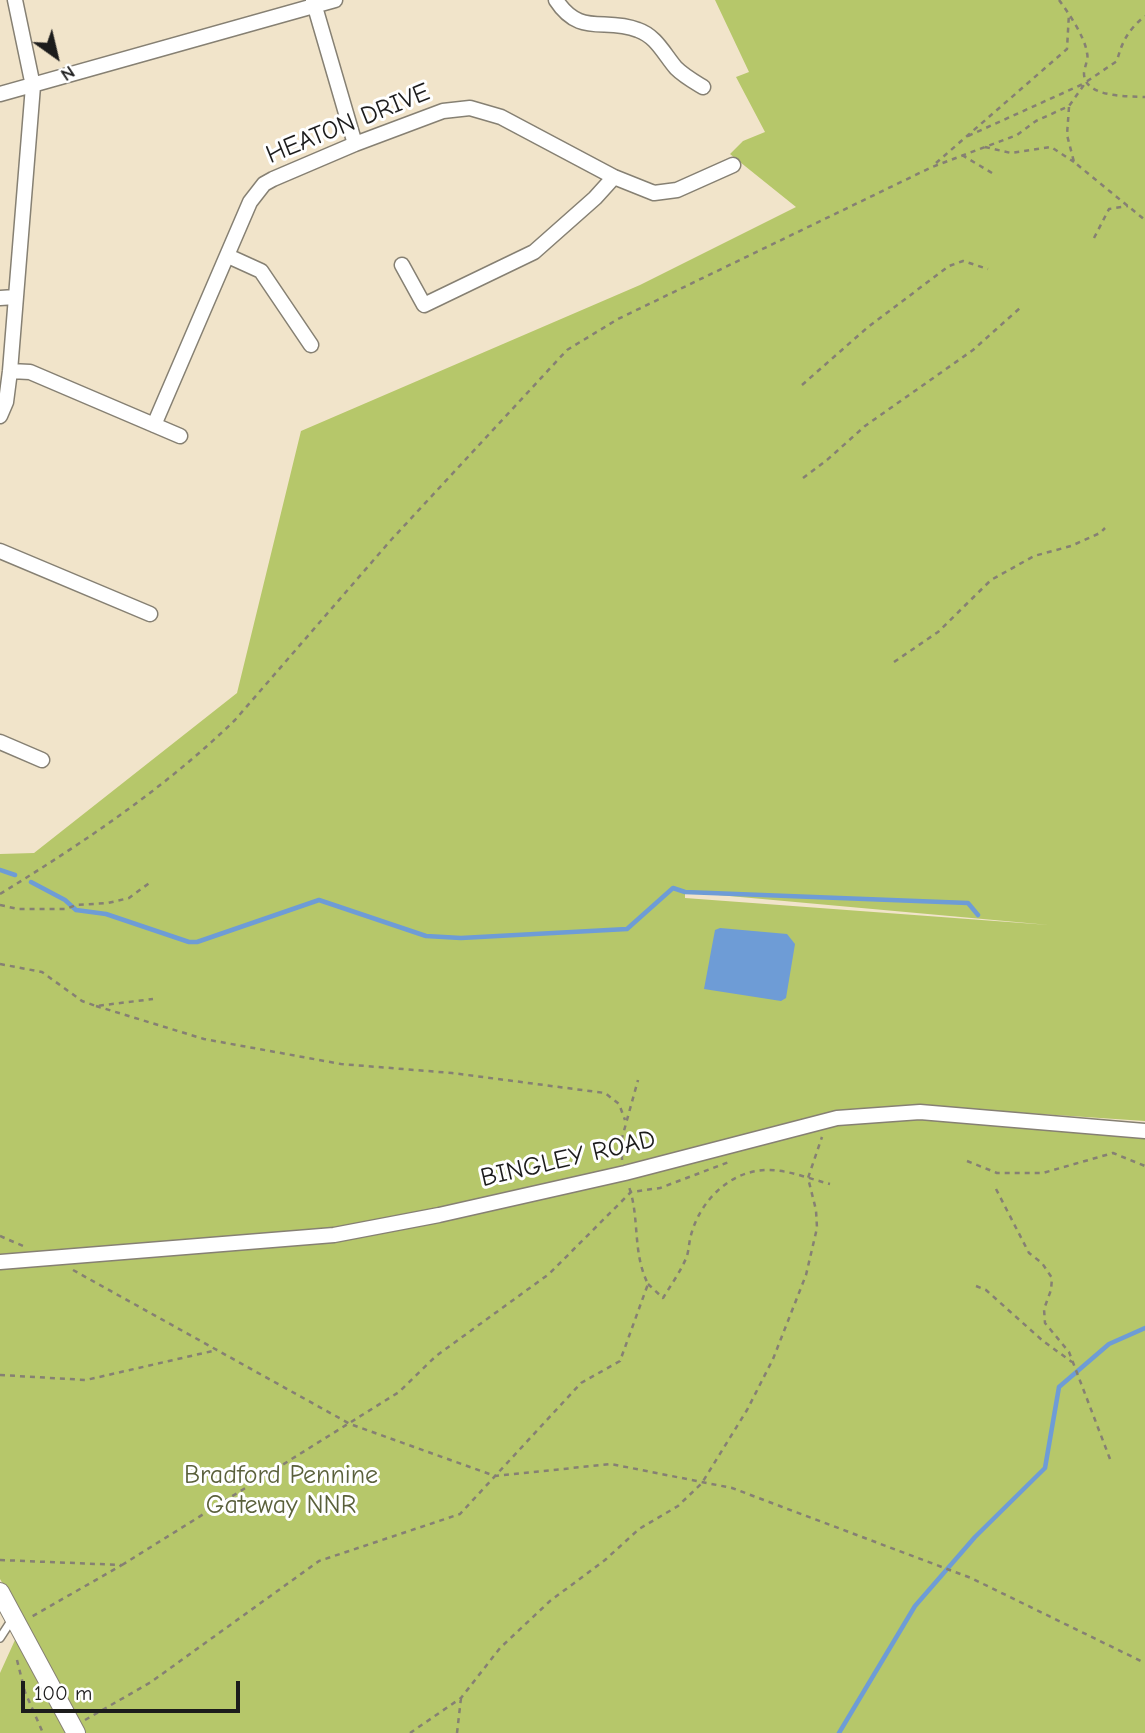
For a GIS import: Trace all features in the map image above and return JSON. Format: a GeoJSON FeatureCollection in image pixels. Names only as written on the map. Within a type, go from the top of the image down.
{"type":"FeatureCollection","features":[{"type":"Feature","properties":{"kind":"street"},"geometry":{"type":"LineString","coordinates":[[0,416],[6,402],[10,371],[7,298],[33,86],[15,0]]}},
{"type":"Feature","properties":{"kind":"street"},"geometry":{"type":"LineString","coordinates":[[0,94],[314,3],[335,0]]}},
{"type":"Feature","properties":{"kind":"street"},"geometry":{"type":"LineString","coordinates":[[555,0],[562,10],[578,22],[637,29],[647,34],[679,70],[703,87]]}},
{"type":"Feature","properties":{"kind":"street"},"geometry":{"type":"LineString","coordinates":[[314,3],[355,144]]}},
{"type":"Feature","properties":{"kind":"street","name":"HEATON DRIVE"},"geometry":{"type":"LineString","coordinates":[[154,425],[250,202],[264,184],[355,144],[443,111],[470,108],[501,117],[614,177],[654,193],[677,190],[733,165]]}},
{"type":"Feature","properties":{"kind":"street"},"geometry":{"type":"LineString","coordinates":[[402,265],[424,305],[534,253],[595,198],[614,177]]}},
{"type":"Feature","properties":{"kind":"street"},"geometry":{"type":"LineString","coordinates":[[228,256],[261,271],[311,345]]}},
{"type":"Feature","properties":{"kind":"street"},"geometry":{"type":"LineString","coordinates":[[10,371],[30,372],[180,436]]}},
{"type":"Feature","properties":{"kind":"street"},"geometry":{"type":"LineString","coordinates":[[0,551],[149,614]]}},
{"type":"Feature","properties":{"kind":"street"},"geometry":{"type":"LineString","coordinates":[[0,742],[42,760]]}},
{"type":"Feature","properties":{"kind":"street","name":"BINGLEY ROAD"},"geometry":{"type":"LineString","coordinates":[[0,1262],[334,1235],[625,1173],[787,1129],[837,1118],[879,1113],[920,1112],[1145,1131]]}},
{"type":"Feature","properties":{"kind":"street"},"geometry":{"type":"LineString","coordinates":[[0,1592],[75,1730]]}},
{"type":"Feature","properties":{"kind":"lane"},"geometry":{"type":"LineString","coordinates":[[1,1637],[16,1621]]}},
{"type":"Feature","properties":{"kind":"path"},"geometry":{"type":"LineString","coordinates":[[1059,0],[1069,13],[1088,53],[1084,75],[1086,82],[1106,95],[1145,97]]}},
{"type":"Feature","properties":{"kind":"path"},"geometry":{"type":"LineString","coordinates":[[932,167],[1067,49],[1069,13]]}},
{"type":"Feature","properties":{"kind":"path"},"geometry":{"type":"LineString","coordinates":[[966,137],[1086,82],[1117,61],[1122,42],[1132,26],[1145,16]]}},
{"type":"Feature","properties":{"kind":"path"},"geometry":{"type":"LineString","coordinates":[[0,894],[103,828],[213,741],[235,720],[391,540],[567,350],[618,319],[932,167],[1017,135],[1036,121],[1069,106],[1086,82]]}},
{"type":"Feature","properties":{"kind":"path"},"geometry":{"type":"LineString","coordinates":[[1069,106],[1067,135],[1074,162]]}},
{"type":"Feature","properties":{"kind":"path"},"geometry":{"type":"LineString","coordinates":[[985,146],[1011,153],[1051,147],[1074,162],[1145,220]]}},
{"type":"Feature","properties":{"kind":"path"},"geometry":{"type":"LineString","coordinates":[[962,155],[992,173]]}},
{"type":"Feature","properties":{"kind":"path"},"geometry":{"type":"LineString","coordinates":[[1094,238],[1109,209],[1128,206]]}},
{"type":"Feature","properties":{"kind":"path"},"geometry":{"type":"LineString","coordinates":[[802,385],[868,327],[949,266],[963,261],[988,269]]}},
{"type":"Feature","properties":{"kind":"path"},"geometry":{"type":"LineString","coordinates":[[803,478],[865,426],[973,351],[1020,308]]}},
{"type":"Feature","properties":{"kind":"path"},"geometry":{"type":"LineString","coordinates":[[894,662],[938,632],[991,580],[1034,556],[1071,546],[1105,528]]}},
{"type":"Feature","properties":{"kind":"path"},"geometry":{"type":"LineString","coordinates":[[0,905],[18,909],[66,909],[76,905],[129,898],[152,881]]}},
{"type":"Feature","properties":{"kind":"path"},"geometry":{"type":"LineString","coordinates":[[0,964],[43,972],[82,1001],[204,1039],[350,1065],[452,1073],[605,1093],[619,1104],[626,1122]]}},
{"type":"Feature","properties":{"kind":"path"},"geometry":{"type":"LineString","coordinates":[[96,1006],[153,999]]}},
{"type":"Feature","properties":{"kind":"path"},"geometry":{"type":"LineString","coordinates":[[638,1080],[626,1122],[621,1153],[631,1192],[641,1271],[648,1284],[663,1298],[687,1254],[691,1234],[702,1209],[723,1186],[738,1177],[766,1170],[830,1184]]}},
{"type":"Feature","properties":{"kind":"path"},"geometry":{"type":"LineString","coordinates":[[410,1733],[461,1698],[500,1648],[541,1609],[605,1560],[639,1529],[678,1506],[702,1483],[763,1379],[806,1275],[817,1228],[816,1210],[808,1178],[823,1132]]}},
{"type":"Feature","properties":{"kind":"path"},"geometry":{"type":"LineString","coordinates":[[967,1161],[997,1173],[1043,1173],[1113,1153],[1145,1166]]}},
{"type":"Feature","properties":{"kind":"path"},"geometry":{"type":"LineString","coordinates":[[16,1621],[122,1565],[399,1392],[436,1356],[550,1274],[631,1192],[660,1188],[731,1161]]}},
{"type":"Feature","properties":{"kind":"path"},"geometry":{"type":"LineString","coordinates":[[996,1189],[1029,1252],[1042,1263],[1052,1278],[1053,1283],[1043,1316],[1045,1323],[1066,1346],[1110,1458]]}},
{"type":"Feature","properties":{"kind":"path"},"geometry":{"type":"LineString","coordinates":[[0,1236],[25,1247]]}},
{"type":"Feature","properties":{"kind":"path"},"geometry":{"type":"LineString","coordinates":[[51,1258],[351,1424],[495,1476],[611,1464],[732,1488],[971,1578],[1145,1663]]}},
{"type":"Feature","properties":{"kind":"path"},"geometry":{"type":"LineString","coordinates":[[75,1730],[151,1682],[319,1561],[460,1514],[581,1383],[620,1361],[648,1284]]}},
{"type":"Feature","properties":{"kind":"path"},"geometry":{"type":"LineString","coordinates":[[976,1286],[986,1290],[1043,1341],[1072,1362]]}},
{"type":"Feature","properties":{"kind":"path"},"geometry":{"type":"LineString","coordinates":[[0,1375],[86,1380],[218,1350]]}},
{"type":"Feature","properties":{"kind":"path"},"geometry":{"type":"LineString","coordinates":[[0,1560],[122,1565]]}},
{"type":"Feature","properties":{"kind":"path"},"geometry":{"type":"LineString","coordinates":[[1,1637],[17,1651],[17,1664],[25,1692],[43,1733]]}},
{"type":"Feature","properties":{"kind":"path"},"geometry":{"type":"LineString","coordinates":[[457,1733],[461,1698]]}},
{"type":"Feature","properties":{"kind":"green space","name":"Bradford Pennine Gateway NNR"},"geometry":{"type":"Polygon","coordinates":[[[715,0],[1145,0],[1145,1121],[921,1106],[1145,1131],[1145,1733],[86,1733],[0,1579],[0,854],[34,853],[237,693],[301,431],[640,285],[796,207],[730,154],[743,141],[765,132],[736,77],[749,72],[715,0]],[[685,892],[685,898],[1049,925],[685,892]]]}},
{"type":"Feature","properties":{"kind":"green space"},"geometry":{"type":"Polygon","coordinates":[[[15,1640],[23,1642],[70,1733],[0,1733],[0,1673],[15,1640]]]}},
{"type":"Feature","properties":{"kind":"water"},"geometry":{"type":"Polygon","coordinates":[[[720,928],[787,934],[795,944],[786,998],[781,1001],[704,989],[715,930],[720,928]]]}},
{"type":"Feature","properties":{"kind":"waterway"},"geometry":{"type":"LineString","coordinates":[[0,870],[15,875]]}},
{"type":"Feature","properties":{"kind":"waterway"},"geometry":{"type":"LineString","coordinates":[[31,882],[65,900],[76,910],[106,914],[189,942],[197,942],[319,900],[426,936],[461,938],[627,929],[673,888],[685,892],[968,903],[978,915]]}},
{"type":"Feature","properties":{"kind":"waterway"},"geometry":{"type":"LineString","coordinates":[[839,1733],[915,1606],[975,1537],[1045,1468],[1059,1387],[1109,1344],[1145,1328]]}}]}
